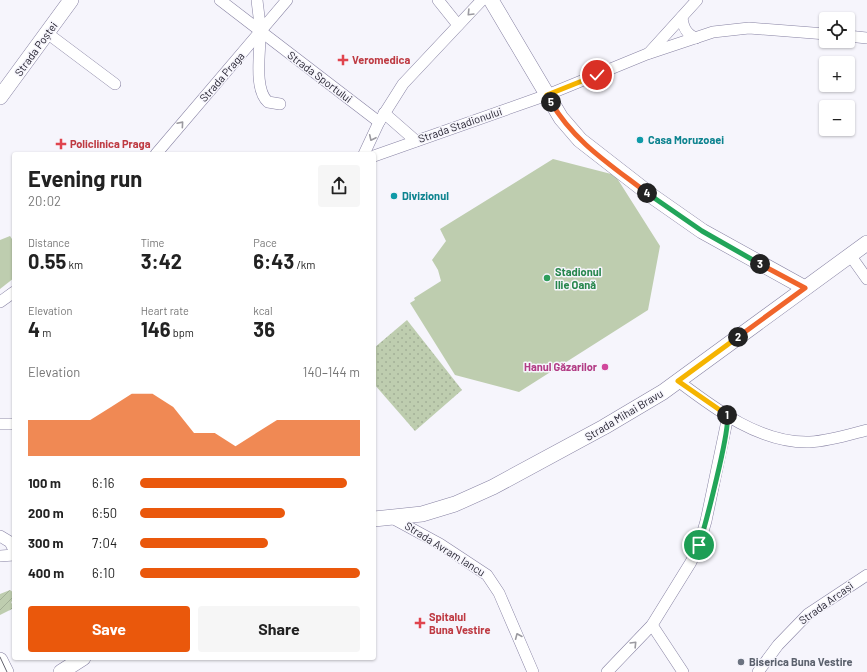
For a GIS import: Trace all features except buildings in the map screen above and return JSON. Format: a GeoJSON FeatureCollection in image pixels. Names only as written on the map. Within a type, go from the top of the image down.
{"type":"FeatureCollection","features":[{"type":"Feature","properties":{"kind":"main road","name":"Strada Poștei"},"geometry":{"type":"LineString","coordinates":[[0,98],[71,0]]}},
{"type":"Feature","properties":{"kind":"main road"},"geometry":{"type":"LineString","coordinates":[[491,0],[561,118],[574,135],[652,196],[702,231],[805,288]]}},
{"type":"Feature","properties":{"kind":"main road","name":"Strada Mihai Bravu"},"geometry":{"type":"LineString","coordinates":[[376,519],[392,518],[439,510],[472,497],[598,431],[647,402],[678,381],[867,243]]}},
{"type":"Feature","properties":{"kind":"main road"},"geometry":{"type":"LineString","coordinates":[[0,660],[6,672]]}},
{"type":"Feature","properties":{"kind":"main road"},"geometry":{"type":"LineString","coordinates":[[61,672],[80,660]]}},
{"type":"Feature","properties":{"kind":"street","name":"Strada Sportului"},"geometry":{"type":"LineString","coordinates":[[220,0],[261,32],[416,141]]}},
{"type":"Feature","properties":{"kind":"street"},"geometry":{"type":"LineString","coordinates":[[257,0],[261,32],[258,51],[262,93],[268,102],[280,104]]}},
{"type":"Feature","properties":{"kind":"street","name":"Strada Praga"},"geometry":{"type":"LineString","coordinates":[[158,152],[287,0]]}},
{"type":"Feature","properties":{"kind":"street"},"geometry":{"type":"LineString","coordinates":[[438,0],[458,25]]}},
{"type":"Feature","properties":{"kind":"street"},"geometry":{"type":"LineString","coordinates":[[365,152],[382,117],[403,84],[482,0]]}},
{"type":"Feature","properties":{"kind":"street"},"geometry":{"type":"LineString","coordinates":[[647,54],[697,0]]}},
{"type":"Feature","properties":{"kind":"street"},"geometry":{"type":"LineString","coordinates":[[682,17],[687,33],[696,38]]}},
{"type":"Feature","properties":{"kind":"street","name":"Strada Stadionului"},"geometry":{"type":"LineString","coordinates":[[376,155],[547,95],[647,54],[696,38],[726,30],[748,28],[819,33]]}},
{"type":"Feature","properties":{"kind":"street"},"geometry":{"type":"LineString","coordinates":[[47,33],[116,84]]}},
{"type":"Feature","properties":{"kind":"street"},"geometry":{"type":"LineString","coordinates":[[855,37],[867,38]]}},
{"type":"Feature","properties":{"kind":"street"},"geometry":{"type":"LineString","coordinates":[[850,256],[867,279]]}},
{"type":"Feature","properties":{"kind":"street"},"geometry":{"type":"LineString","coordinates":[[0,302],[12,293]]}},
{"type":"Feature","properties":{"kind":"street"},"geometry":{"type":"LineString","coordinates":[[678,381],[728,416],[751,428],[790,441],[810,442],[827,440],[867,430]]}},
{"type":"Feature","properties":{"kind":"street"},"geometry":{"type":"LineString","coordinates":[[607,672],[652,625],[682,580],[699,545],[718,469],[728,416]]}},
{"type":"Feature","properties":{"kind":"street"},"geometry":{"type":"LineString","coordinates":[[0,424],[12,424]]}},
{"type":"Feature","properties":{"kind":"street","name":"Strada Avram Iancu"},"geometry":{"type":"LineString","coordinates":[[392,518],[440,544],[487,575],[499,593],[533,672]]}},
{"type":"Feature","properties":{"kind":"street"},"geometry":{"type":"LineString","coordinates":[[0,536],[10,542],[12,546]]}},
{"type":"Feature","properties":{"kind":"street"},"geometry":{"type":"LineString","coordinates":[[0,556],[12,555]]}},
{"type":"Feature","properties":{"kind":"street","name":"Strada Arcași"},"geometry":{"type":"LineString","coordinates":[[758,672],[778,645],[808,614],[867,575]]}},
{"type":"Feature","properties":{"kind":"street"},"geometry":{"type":"LineString","coordinates":[[652,625],[683,672]]}},
{"type":"Feature","properties":{"kind":"green space","name":"Stadionul Ilie Oană"},"geometry":{"type":"Polygon","coordinates":[[[553,159],[615,175],[660,246],[648,310],[519,392],[455,375],[410,303],[415,300],[414,298],[441,281],[438,270],[432,260],[446,241],[440,229],[553,159]]]}},
{"type":"Feature","properties":{"kind":"green space"},"geometry":{"type":"Polygon","coordinates":[[[10,236],[12,239],[12,280],[0,289],[0,240],[10,236]]]}},
{"type":"Feature","properties":{"kind":"green space"},"geometry":{"type":"Polygon","coordinates":[[[407,320],[462,390],[415,431],[376,386],[376,346],[407,320]]]}},
{"type":"Feature","properties":{"kind":"green space"},"geometry":{"type":"Polygon","coordinates":[[[10,590],[12,592],[12,609],[0,615],[0,594],[10,590]]]}},
{"type":"Feature","properties":{"kind":"tram line"},"geometry":{"type":"LineString","coordinates":[[0,657],[7,672]]}},
{"type":"Feature","properties":{"kind":"place","name":"Veromedica"},"geometry":{"type":"Point","coordinates":[343,60]}},
{"type":"Feature","properties":{"kind":"place","name":"Casa Moruzoaei"},"geometry":{"type":"Point","coordinates":[640,140]}},
{"type":"Feature","properties":{"kind":"place","name":"Policlinica Praga"},"geometry":{"type":"Point","coordinates":[61,144]}},
{"type":"Feature","properties":{"kind":"place","name":"Divizionul"},"geometry":{"type":"Point","coordinates":[394,196]}},
{"type":"Feature","properties":{"kind":"place","name":"Stadionul Ilie Oană"},"geometry":{"type":"Point","coordinates":[547,278]}},
{"type":"Feature","properties":{"kind":"place","name":"Hanul Găzarilor"},"geometry":{"type":"Point","coordinates":[605,367]}},
{"type":"Feature","properties":{"kind":"place","name":"Spitalul Buna Vestire"},"geometry":{"type":"Point","coordinates":[420,623]}},
{"type":"Feature","properties":{"kind":"place","name":"Biserica Buna Vestire"},"geometry":{"type":"Point","coordinates":[741,662]}},
{"type":"Feature","properties":{"kind":"route"},"geometry":{"type":"LineString","coordinates":[[597,75],[547,95],[565,124],[574,135],[614,168],[702,231],[805,288],[678,381],[728,416],[718,469],[699,545]]}}]}
